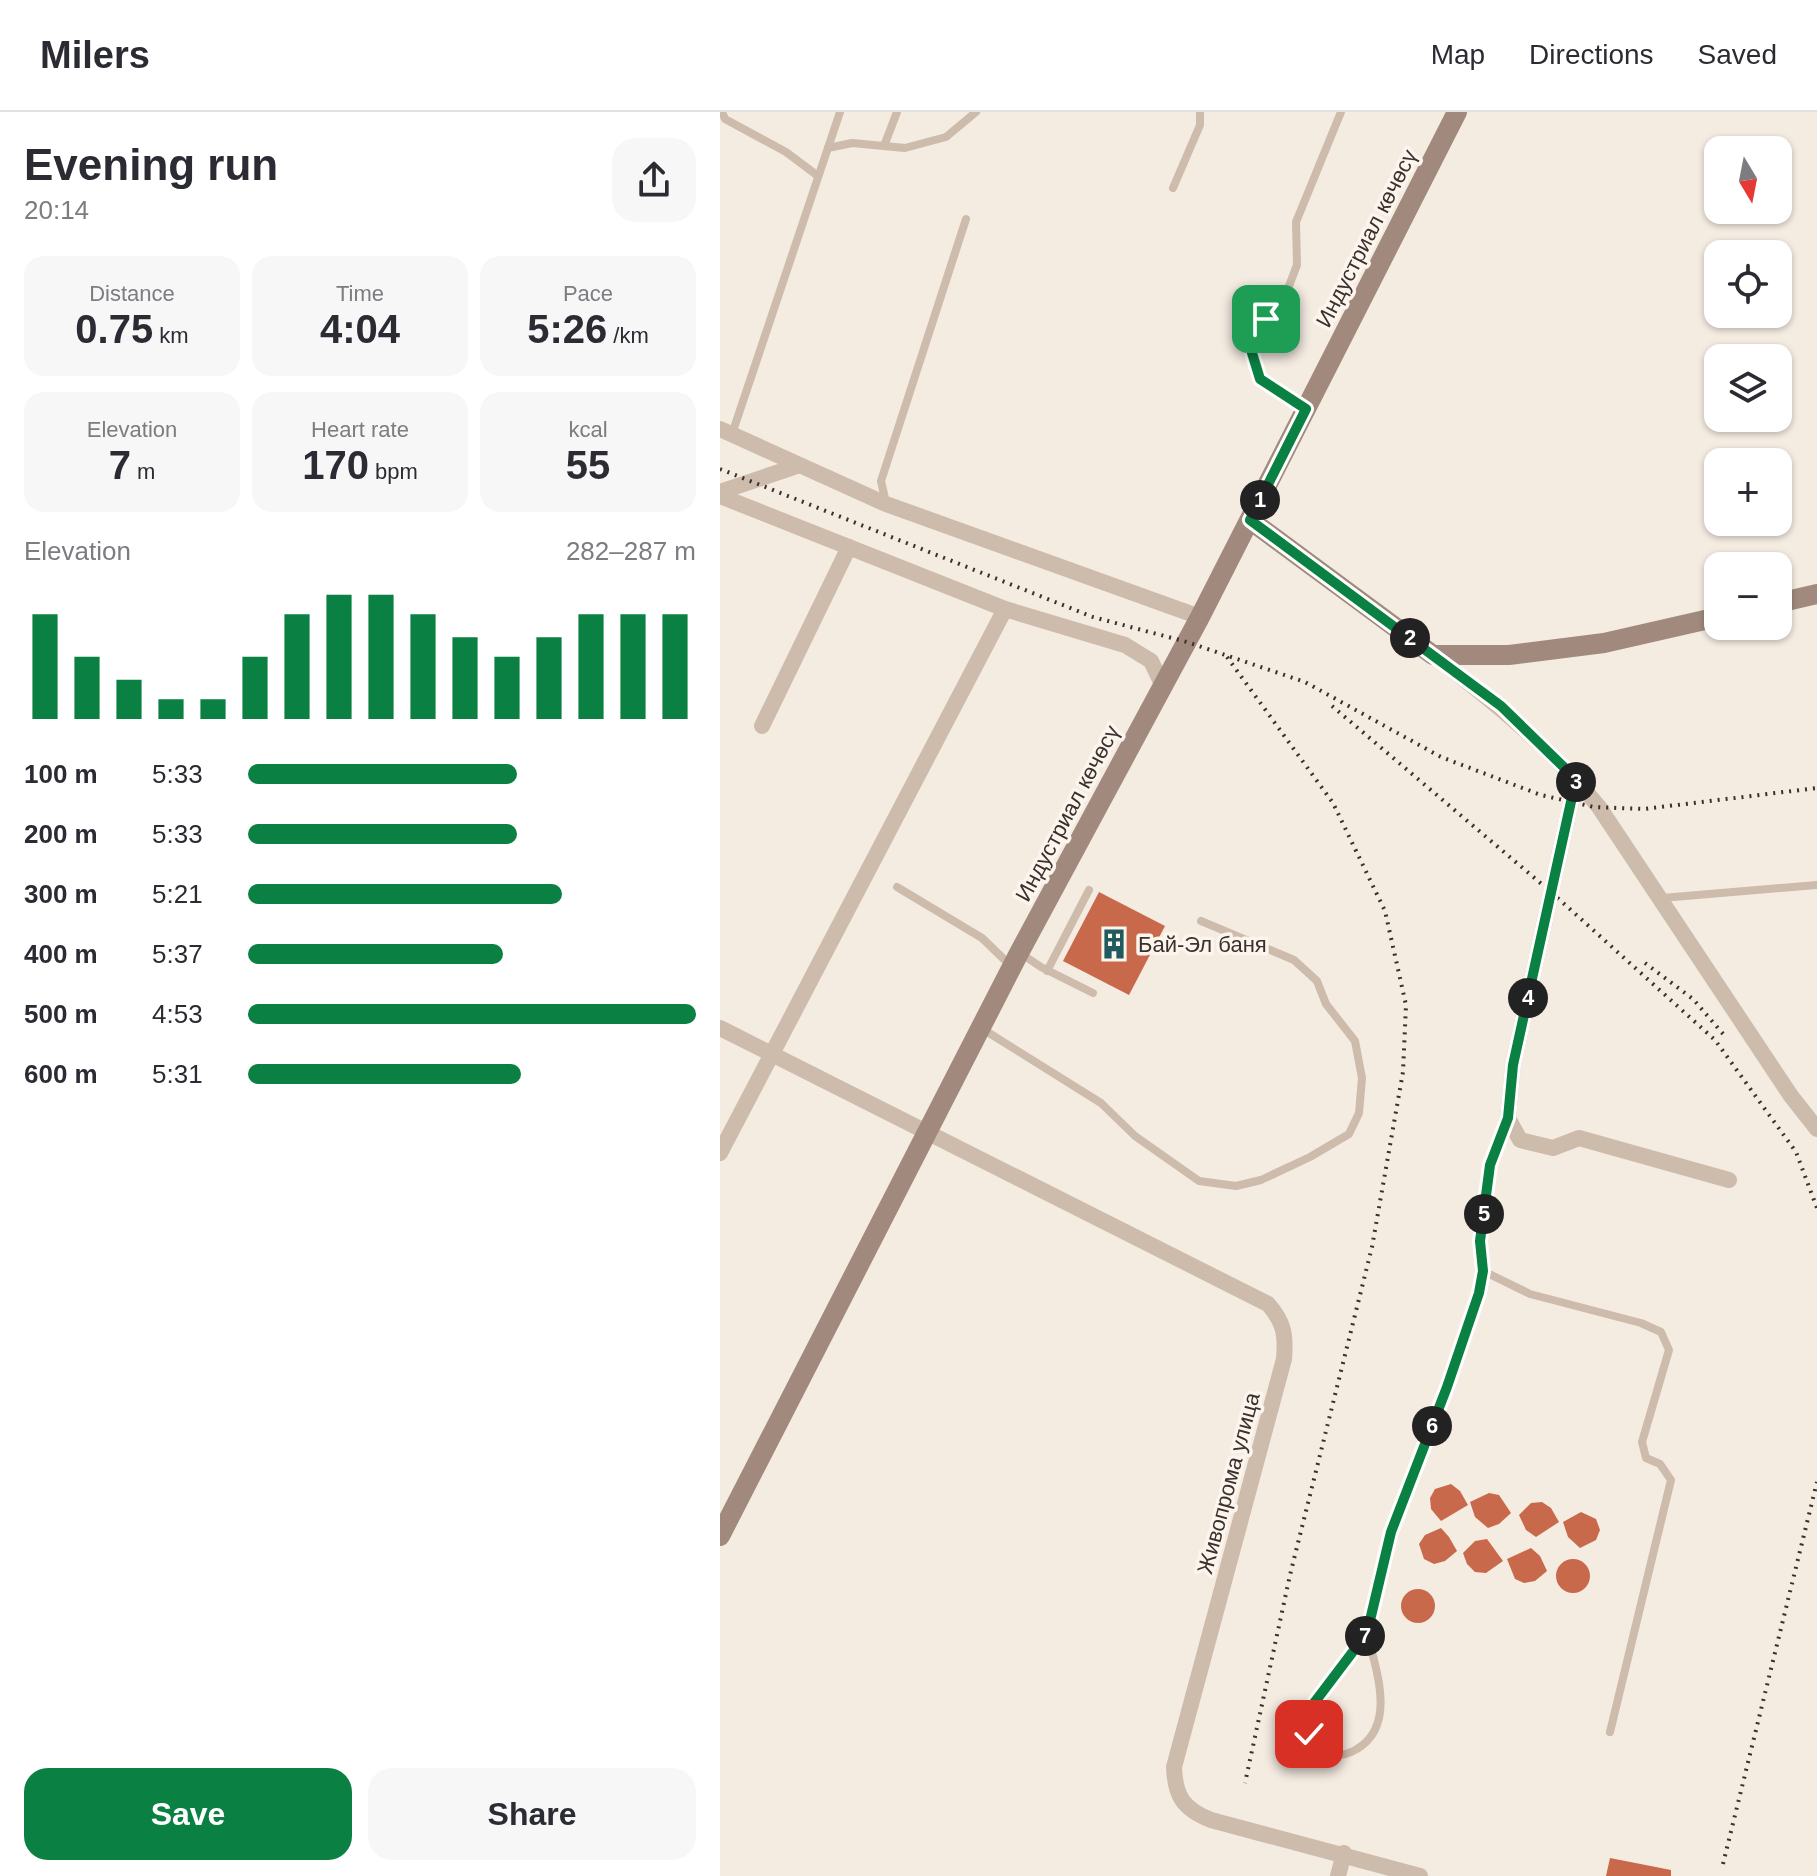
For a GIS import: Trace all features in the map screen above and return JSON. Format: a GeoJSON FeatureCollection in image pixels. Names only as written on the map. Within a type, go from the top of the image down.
{"type":"FeatureCollection","features":[{"type":"Feature","properties":{"kind":"main road","name":"Индустриал көчөсү"},"geometry":{"type":"LineString","coordinates":[[720,1536],[980,1028],[1200,617],[1457,112]]}},
{"type":"Feature","properties":{"kind":"main road"},"geometry":{"type":"LineString","coordinates":[[1250,520],[1433,655],[1509,655],[1604,643],[1704,620]]}},
{"type":"Feature","properties":{"kind":"main road"},"geometry":{"type":"LineString","coordinates":[[1792,600],[1817,594]]}},
{"type":"Feature","properties":{"kind":"street"},"geometry":{"type":"LineString","coordinates":[[726,432],[886,504],[1200,617]]}},
{"type":"Feature","properties":{"kind":"street"},"geometry":{"type":"LineString","coordinates":[[720,494],[797,466]]}},
{"type":"Feature","properties":{"kind":"street"},"geometry":{"type":"LineString","coordinates":[[720,494],[1005,609],[1125,645],[1151,661],[1163,686]]}},
{"type":"Feature","properties":{"kind":"street"},"geometry":{"type":"LineString","coordinates":[[762,726],[849,547]]}},
{"type":"Feature","properties":{"kind":"street"},"geometry":{"type":"LineString","coordinates":[[720,1153],[1005,609]]}},
{"type":"Feature","properties":{"kind":"street"},"geometry":{"type":"LineString","coordinates":[[1433,655],[1501,706],[1576,779],[1662,898],[1791,1096],[1817,1129]]}},
{"type":"Feature","properties":{"kind":"street"},"geometry":{"type":"LineString","coordinates":[[1576,779],[1513,1065],[1508,1118],[1520,1140],[1553,1148],[1579,1138],[1729,1180]]}},
{"type":"Feature","properties":{"kind":"street","name":"Живопрома улица"},"geometry":{"type":"LineString","coordinates":[[720,1028],[1268,1304],[1281,1318],[1286,1336],[1284,1359],[1174,1767],[1175,1788],[1181,1802],[1193,1813],[1211,1820],[1344,1853],[1420,1876]]}},
{"type":"Feature","properties":{"kind":"street"},"geometry":{"type":"LineString","coordinates":[[1338,1876],[1344,1853]]}},
{"type":"Feature","properties":{"kind":"lane"},"geometry":{"type":"LineString","coordinates":[[722,112],[725,119],[786,152],[818,176]]}},
{"type":"Feature","properties":{"kind":"lane"},"geometry":{"type":"LineString","coordinates":[[726,432],[840,112]]}},
{"type":"Feature","properties":{"kind":"lane"},"geometry":{"type":"LineString","coordinates":[[884,146],[897,112]]}},
{"type":"Feature","properties":{"kind":"lane"},"geometry":{"type":"LineString","coordinates":[[828,148],[852,143],[905,148],[946,137],[976,112]]}},
{"type":"Feature","properties":{"kind":"lane"},"geometry":{"type":"LineString","coordinates":[[1173,188],[1200,125],[1200,112]]}},
{"type":"Feature","properties":{"kind":"lane"},"geometry":{"type":"LineString","coordinates":[[1306,409],[1260,379],[1252,353],[1266,319],[1289,286],[1297,265],[1296,222],[1341,112]]}},
{"type":"Feature","properties":{"kind":"lane"},"geometry":{"type":"LineString","coordinates":[[886,504],[881,481],[966,219]]}},
{"type":"Feature","properties":{"kind":"lane"},"geometry":{"type":"LineString","coordinates":[[1662,898],[1817,885]]}},
{"type":"Feature","properties":{"kind":"lane"},"geometry":{"type":"LineString","coordinates":[[897,887],[1016,960],[1093,993]]}},
{"type":"Feature","properties":{"kind":"lane"},"geometry":{"type":"LineString","coordinates":[[1047,971],[1089,890]]}},
{"type":"Feature","properties":{"kind":"lane"},"geometry":{"type":"LineString","coordinates":[[980,1028],[1101,1103],[1135,1136],[1199,1181],[1236,1186],[1261,1180],[1310,1157],[1349,1134],[1359,1113],[1362,1078],[1355,1041],[1326,1004],[1317,981],[1294,960],[1201,921]]}},
{"type":"Feature","properties":{"kind":"lane"},"geometry":{"type":"LineString","coordinates":[[1367,1633],[1381,1699],[1379,1726],[1371,1741],[1352,1752],[1334,1756],[1322,1751],[1309,1734],[1311,1707],[1367,1633],[1391,1532],[1447,1387],[1483,1271],[1480,1241],[1490,1165],[1508,1118]]}},
{"type":"Feature","properties":{"kind":"lane"},"geometry":{"type":"LineString","coordinates":[[1483,1271],[1530,1294],[1641,1323],[1661,1332],[1669,1350],[1642,1442],[1646,1458],[1660,1464],[1671,1480],[1610,1732]]}},
{"type":"Feature","properties":{"kind":"building","name":"Бай-Эл баня"},"geometry":{"type":"Polygon","coordinates":[[[1099,892],[1165,926],[1129,995],[1063,961],[1099,892]]]}},
{"type":"Feature","properties":{"kind":"building"},"geometry":{"type":"Polygon","coordinates":[[[1451,1484],[1460,1491],[1468,1505],[1441,1521],[1431,1509],[1430,1498],[1435,1489],[1451,1484]]]}},
{"type":"Feature","properties":{"kind":"building"},"geometry":{"type":"Polygon","coordinates":[[[1489,1493],[1499,1495],[1511,1513],[1499,1524],[1488,1528],[1475,1517],[1470,1502],[1489,1493]]]}},
{"type":"Feature","properties":{"kind":"building"},"geometry":{"type":"Polygon","coordinates":[[[1542,1502],[1551,1508],[1559,1522],[1536,1537],[1526,1530],[1519,1515],[1531,1503],[1542,1502]]]}},
{"type":"Feature","properties":{"kind":"building"},"geometry":{"type":"Polygon","coordinates":[[[1581,1512],[1596,1519],[1600,1530],[1596,1540],[1580,1548],[1568,1537],[1563,1522],[1581,1512]]]}},
{"type":"Feature","properties":{"kind":"building"},"geometry":{"type":"Polygon","coordinates":[[[1441,1528],[1457,1551],[1445,1561],[1434,1564],[1424,1559],[1419,1544],[1425,1535],[1441,1528]]]}},
{"type":"Feature","properties":{"kind":"building"},"geometry":{"type":"Polygon","coordinates":[[[1487,1539],[1503,1561],[1486,1573],[1475,1572],[1467,1564],[1463,1553],[1475,1541],[1487,1539]]]}},
{"type":"Feature","properties":{"kind":"building"},"geometry":{"type":"Polygon","coordinates":[[[1531,1548],[1540,1556],[1547,1571],[1535,1581],[1524,1583],[1515,1579],[1507,1559],[1531,1548]]]}},
{"type":"Feature","properties":{"kind":"building"},"geometry":{"type":"Polygon","coordinates":[[[1573,1559],[1585,1564],[1590,1576],[1585,1588],[1573,1593],[1561,1588],[1556,1576],[1561,1564],[1573,1559]]]}},
{"type":"Feature","properties":{"kind":"building"},"geometry":{"type":"Polygon","coordinates":[[[1418,1589],[1430,1594],[1435,1606],[1430,1618],[1418,1623],[1406,1618],[1401,1606],[1406,1594],[1418,1589]]]}},
{"type":"Feature","properties":{"kind":"building"},"geometry":{"type":"Polygon","coordinates":[[[1610,1858],[1671,1870],[1671,1876],[1606,1876],[1610,1858]]]}},
{"type":"Feature","properties":{"kind":"railway"},"geometry":{"type":"LineString","coordinates":[[720,469],[1093,617],[1187,642],[1305,682],[1441,757],[1541,795],[1594,807],[1644,809],[1817,788]]}},
{"type":"Feature","properties":{"kind":"railway"},"geometry":{"type":"LineString","coordinates":[[1227,657],[1333,803],[1385,911],[1406,1005],[1403,1072],[1372,1247],[1290,1575],[1245,1783]]}},
{"type":"Feature","properties":{"kind":"railway"},"geometry":{"type":"LineString","coordinates":[[1332,706],[1551,892],[1715,1040],[1796,1152],[1817,1208]]}},
{"type":"Feature","properties":{"kind":"railway"},"geometry":{"type":"LineString","coordinates":[[1645,963],[1693,999],[1724,1035]]}},
{"type":"Feature","properties":{"kind":"railway"},"geometry":{"type":"LineString","coordinates":[[1723,1864],[1817,1482]]}},
{"type":"Feature","properties":{"kind":"place","name":"Бай-Эл баня"},"geometry":{"type":"Point","coordinates":[1114,944]}},
{"type":"Feature","properties":{"kind":"route"},"geometry":{"type":"LineString","coordinates":[[1266,319],[1252,353],[1260,379],[1306,409],[1250,520],[1501,706],[1576,779],[1513,1065],[1508,1118],[1490,1165],[1480,1241],[1483,1271],[1479,1293],[1447,1387],[1391,1532],[1367,1633],[1311,1707],[1309,1734]]}}]}
